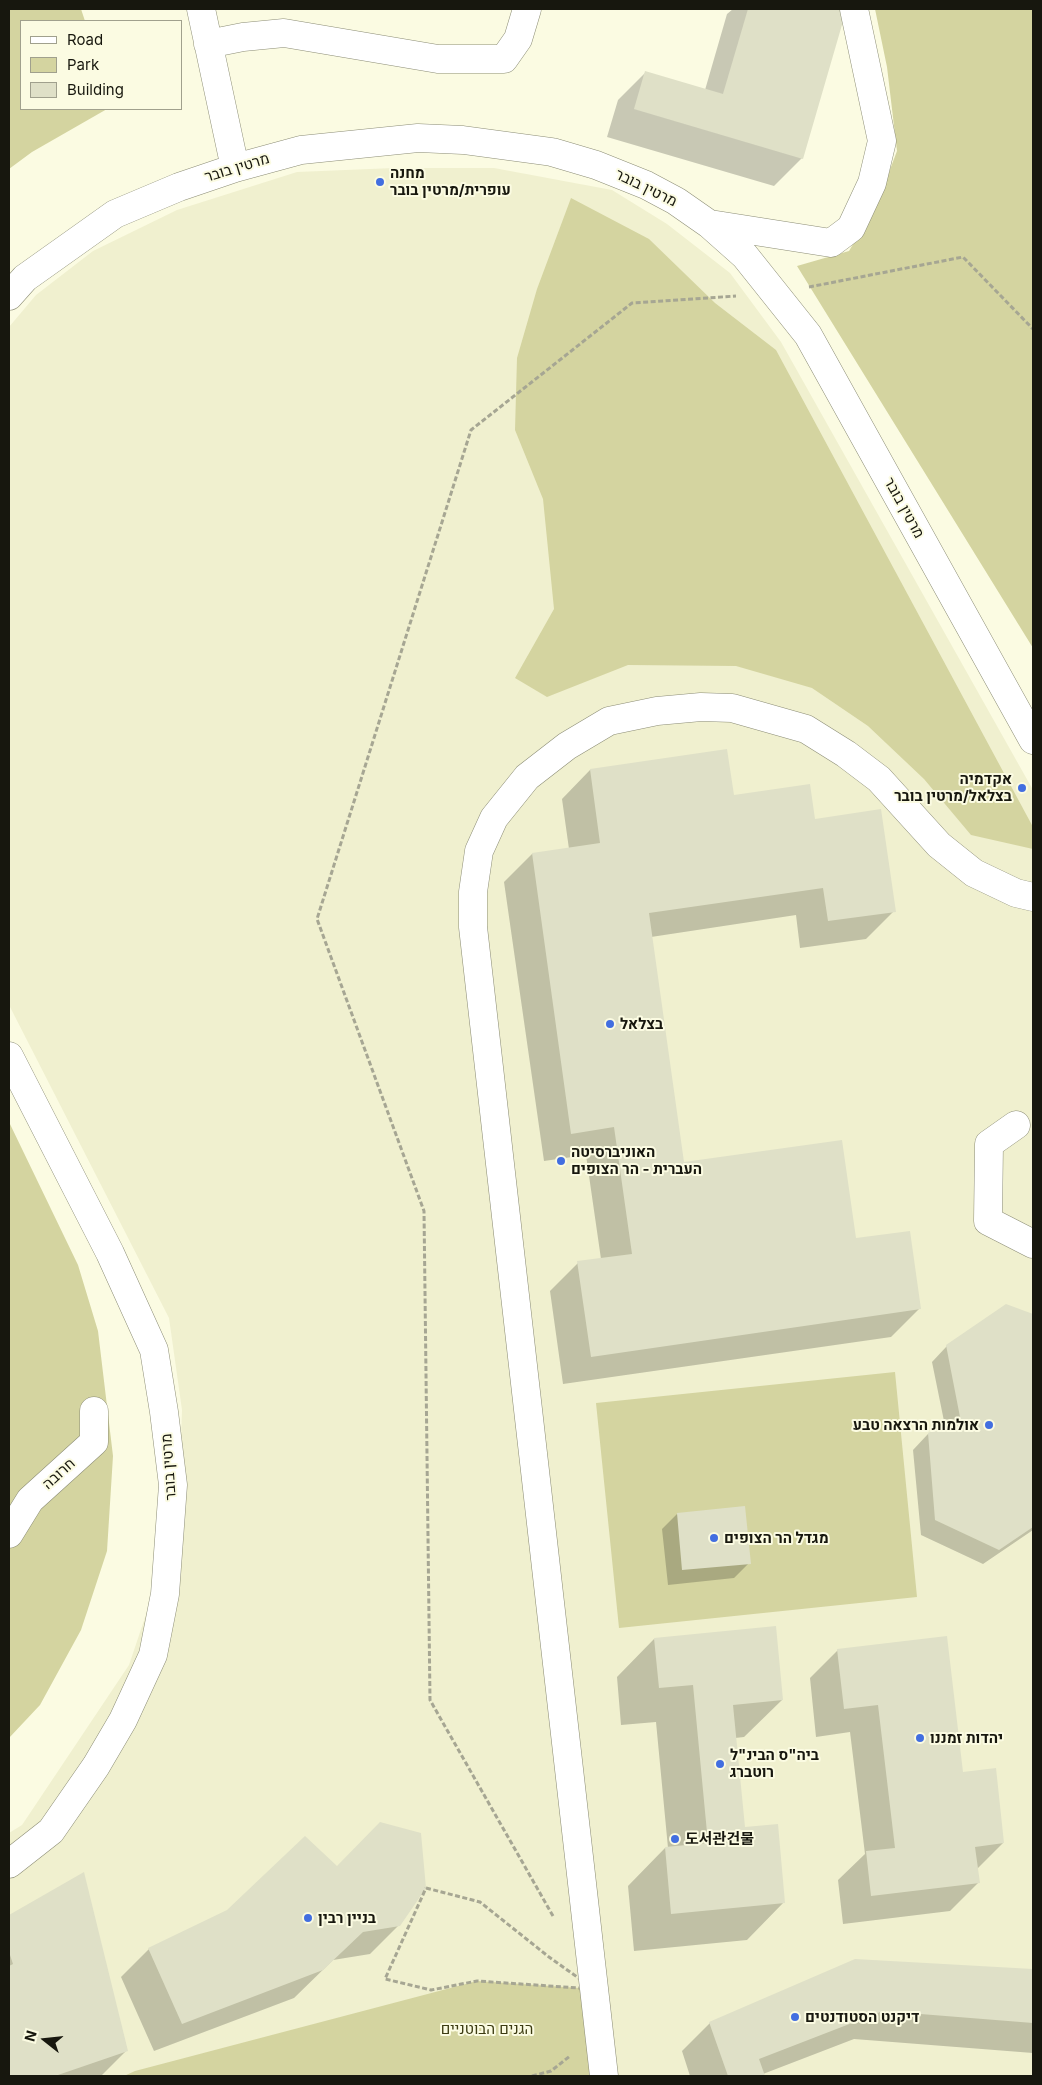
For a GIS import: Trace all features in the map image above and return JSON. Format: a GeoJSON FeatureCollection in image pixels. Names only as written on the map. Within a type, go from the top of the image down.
{"type":"FeatureCollection","features":[{"type":"Feature","properties":{"kind":"street"},"geometry":{"type":"LineString","coordinates":[[201,9],[235,168]]}},
{"type":"Feature","properties":{"kind":"street"},"geometry":{"type":"LineString","coordinates":[[208,44],[242,37],[284,33],[438,58],[504,59],[518,39],[528,9]]}},
{"type":"Feature","properties":{"kind":"street"},"geometry":{"type":"LineString","coordinates":[[709,224],[831,243],[851,228],[872,183],[882,140],[854,9]]}},
{"type":"Feature","properties":{"kind":"street","name":"מרטין בובר"},"geometry":{"type":"LineString","coordinates":[[9,296],[25,278],[115,214],[179,187],[235,168],[301,150],[353,143],[418,138],[463,140],[552,152],[596,165],[646,185],[676,201],[709,224],[745,256],[808,335],[1033,740]]}},
{"type":"Feature","properties":{"kind":"street"},"geometry":{"type":"LineString","coordinates":[[604,2076],[592,1984],[473,926],[473,892],[479,851],[494,818],[527,777],[568,746],[609,721],[657,710],[701,707],[732,708],[806,729],[846,754],[879,779],[939,845],[974,873],[1016,893],[1033,897]]}},
{"type":"Feature","properties":{"kind":"street","name":"מרטין בובר"},"geometry":{"type":"LineString","coordinates":[[9,1056],[110,1253],[154,1350],[173,1485],[165,1594],[153,1655],[123,1720],[96,1766],[51,1831],[9,1864]]}},
{"type":"Feature","properties":{"kind":"street"},"geometry":{"type":"LineString","coordinates":[[1016,1125],[989,1144],[988,1221],[1033,1244]]}},
{"type":"Feature","properties":{"kind":"street","name":"חרובה"},"geometry":{"type":"LineString","coordinates":[[9,1534],[30,1500],[94,1442],[94,1411]]}},
{"type":"Feature","properties":{"kind":"path"},"geometry":{"type":"LineString","coordinates":[[555,1921],[430,1700],[424,1211],[317,919],[471,430],[632,303],[774,293],[963,257],[1033,329]]}},
{"type":"Feature","properties":{"kind":"path"},"geometry":{"type":"LineString","coordinates":[[549,1957],[480,1902],[426,1888],[385,1979],[431,1990],[477,1981],[592,1984]]}},
{"type":"Feature","properties":{"kind":"path"},"geometry":{"type":"LineString","coordinates":[[532,2076],[551,2071],[599,2034]]}},
{"type":"Feature","properties":{"kind":"shaded area","name":"האוניברסיטה העברית - הר הצופים"},"geometry":{"type":"Polygon","coordinates":[[[394,168],[494,168],[612,190],[667,224],[730,273],[781,342],[1033,790],[1033,2076],[9,2076],[9,1833],[22,1825],[129,1665],[164,1561],[180,1469],[182,1410],[169,1318],[9,1005],[9,327],[36,295],[93,251],[177,210],[297,172],[394,168]]]}},
{"type":"Feature","properties":{"kind":"green space"},"geometry":{"type":"Polygon","coordinates":[[[9,9],[81,9],[85,20],[20,20],[20,110],[105,110],[32,152],[9,169],[9,9]]]}},
{"type":"Feature","properties":{"kind":"green space"},"geometry":{"type":"Polygon","coordinates":[[[875,9],[1033,9],[1033,648],[797,266],[849,251],[877,204],[897,151],[887,67],[875,9]]]}},
{"type":"Feature","properties":{"kind":"green space"},"geometry":{"type":"Polygon","coordinates":[[[571,198],[649,239],[715,303],[776,350],[1033,827],[1033,849],[971,835],[924,779],[868,726],[812,688],[736,666],[628,665],[547,697],[515,678],[554,609],[543,499],[515,430],[517,358],[537,289],[571,198]]]}},
{"type":"Feature","properties":{"kind":"green space"},"geometry":{"type":"Polygon","coordinates":[[[9,1122],[78,1265],[98,1331],[113,1456],[107,1551],[81,1630],[40,1705],[9,1738],[9,1122]]]}},
{"type":"Feature","properties":{"kind":"green space"},"geometry":{"type":"Polygon","coordinates":[[[895,1372],[917,1597],[619,1628],[596,1403],[895,1372]]]}},
{"type":"Feature","properties":{"kind":"green space","name":"הגנים הבוטניים"},"geometry":{"type":"Polygon","coordinates":[[[477,1981],[594,1989],[603,2076],[124,2076],[135,2071],[477,1981]]]}},
{"type":"Feature","properties":{"kind":"building"},"geometry":{"type":"Polygon","coordinates":[[[748,9],[837,9],[846,11],[803,159],[634,109],[645,71],[723,94],[748,9]]]}},
{"type":"Feature","properties":{"kind":"building","name":"בצלאל"},"geometry":{"type":"Polygon","coordinates":[[[727,749],[734,795],[810,784],[815,819],[881,809],[896,912],[828,921],[823,888],[649,913],[684,1162],[842,1140],[856,1238],[910,1231],[921,1309],[591,1357],[577,1261],[632,1254],[614,1127],[571,1134],[532,853],[600,843],[590,769],[727,749]]]}},
{"type":"Feature","properties":{"kind":"building","name":"אולמות הרצאה טבע"},"geometry":{"type":"Polygon","coordinates":[[[1006,1304],[1033,1314],[1033,1527],[999,1550],[935,1520],[928,1433],[960,1417],[946,1345],[1006,1304]]]}},
{"type":"Feature","properties":{"kind":"building","name":"מגדל הר הצופים"},"geometry":{"type":"Polygon","coordinates":[[[745,1506],[751,1564],[682,1570],[677,1513],[745,1506]]]}},
{"type":"Feature","properties":{"kind":"building","name":"ביה\"ס הבינ\"ל רוטברג"},"geometry":{"type":"Polygon","coordinates":[[[776,1626],[783,1700],[733,1705],[745,1827],[778,1824],[785,1903],[671,1914],[665,1847],[708,1843],[693,1685],[659,1688],[654,1638],[776,1626]]]}},
{"type":"Feature","properties":{"kind":"building","name":"יהדות זמננו"},"geometry":{"type":"Polygon","coordinates":[[[947,1636],[963,1772],[996,1768],[1004,1843],[975,1847],[980,1883],[871,1896],[866,1851],[895,1848],[878,1705],[844,1709],[837,1649],[947,1636]]]}},
{"type":"Feature","properties":{"kind":"building","name":"בניין רבין"},"geometry":{"type":"Polygon","coordinates":[[[380,1822],[421,1833],[426,1888],[400,1926],[363,1932],[323,1970],[182,2024],[148,1948],[227,1910],[305,1836],[337,1866],[380,1822]]]}},
{"type":"Feature","properties":{"kind":"building"},"geometry":{"type":"Polygon","coordinates":[[[84,1872],[128,2051],[55,2076],[9,2076],[9,1966],[13,1964],[9,1952],[9,1915],[84,1872]]]}},
{"type":"Feature","properties":{"kind":"building","name":"דיקנט הסטודנטים"},"geometry":{"type":"Polygon","coordinates":[[[855,1959],[1033,1969],[1033,2023],[883,2011],[759,2059],[765,2076],[728,2076],[709,2022],[855,1959]]]}},
{"type":"Feature","properties":{"kind":"place","name":"מחנה עופרית/מרטין בובר"},"geometry":{"type":"Point","coordinates":[380,182]}},
{"type":"Feature","properties":{"kind":"place","name":"אקדמיה בצלאל/מרטין בובר"},"geometry":{"type":"Point","coordinates":[1022,788]}},
{"type":"Feature","properties":{"kind":"place","name":"בצלאל"},"geometry":{"type":"Point","coordinates":[610,1024]}},
{"type":"Feature","properties":{"kind":"place","name":"האוניברסיטה העברית - הר הצופים"},"geometry":{"type":"Point","coordinates":[561,1161]}},
{"type":"Feature","properties":{"kind":"place","name":"אולמות הרצאה טבע"},"geometry":{"type":"Point","coordinates":[989,1425]}},
{"type":"Feature","properties":{"kind":"place","name":"מגדל הר הצופים"},"geometry":{"type":"Point","coordinates":[714,1538]}},
{"type":"Feature","properties":{"kind":"place","name":"יהדות זמננו"},"geometry":{"type":"Point","coordinates":[920,1738]}},
{"type":"Feature","properties":{"kind":"place","name":"ביה\"ס הבינ\"ל רוטברג"},"geometry":{"type":"Point","coordinates":[720,1764]}},
{"type":"Feature","properties":{"kind":"place","name":"도서관건물"},"geometry":{"type":"Point","coordinates":[675,1839]}},
{"type":"Feature","properties":{"kind":"place","name":"בניין רבין"},"geometry":{"type":"Point","coordinates":[308,1918]}},
{"type":"Feature","properties":{"kind":"place","name":"דיקנט הסטודנטים"},"geometry":{"type":"Point","coordinates":[795,2017]}}]}
